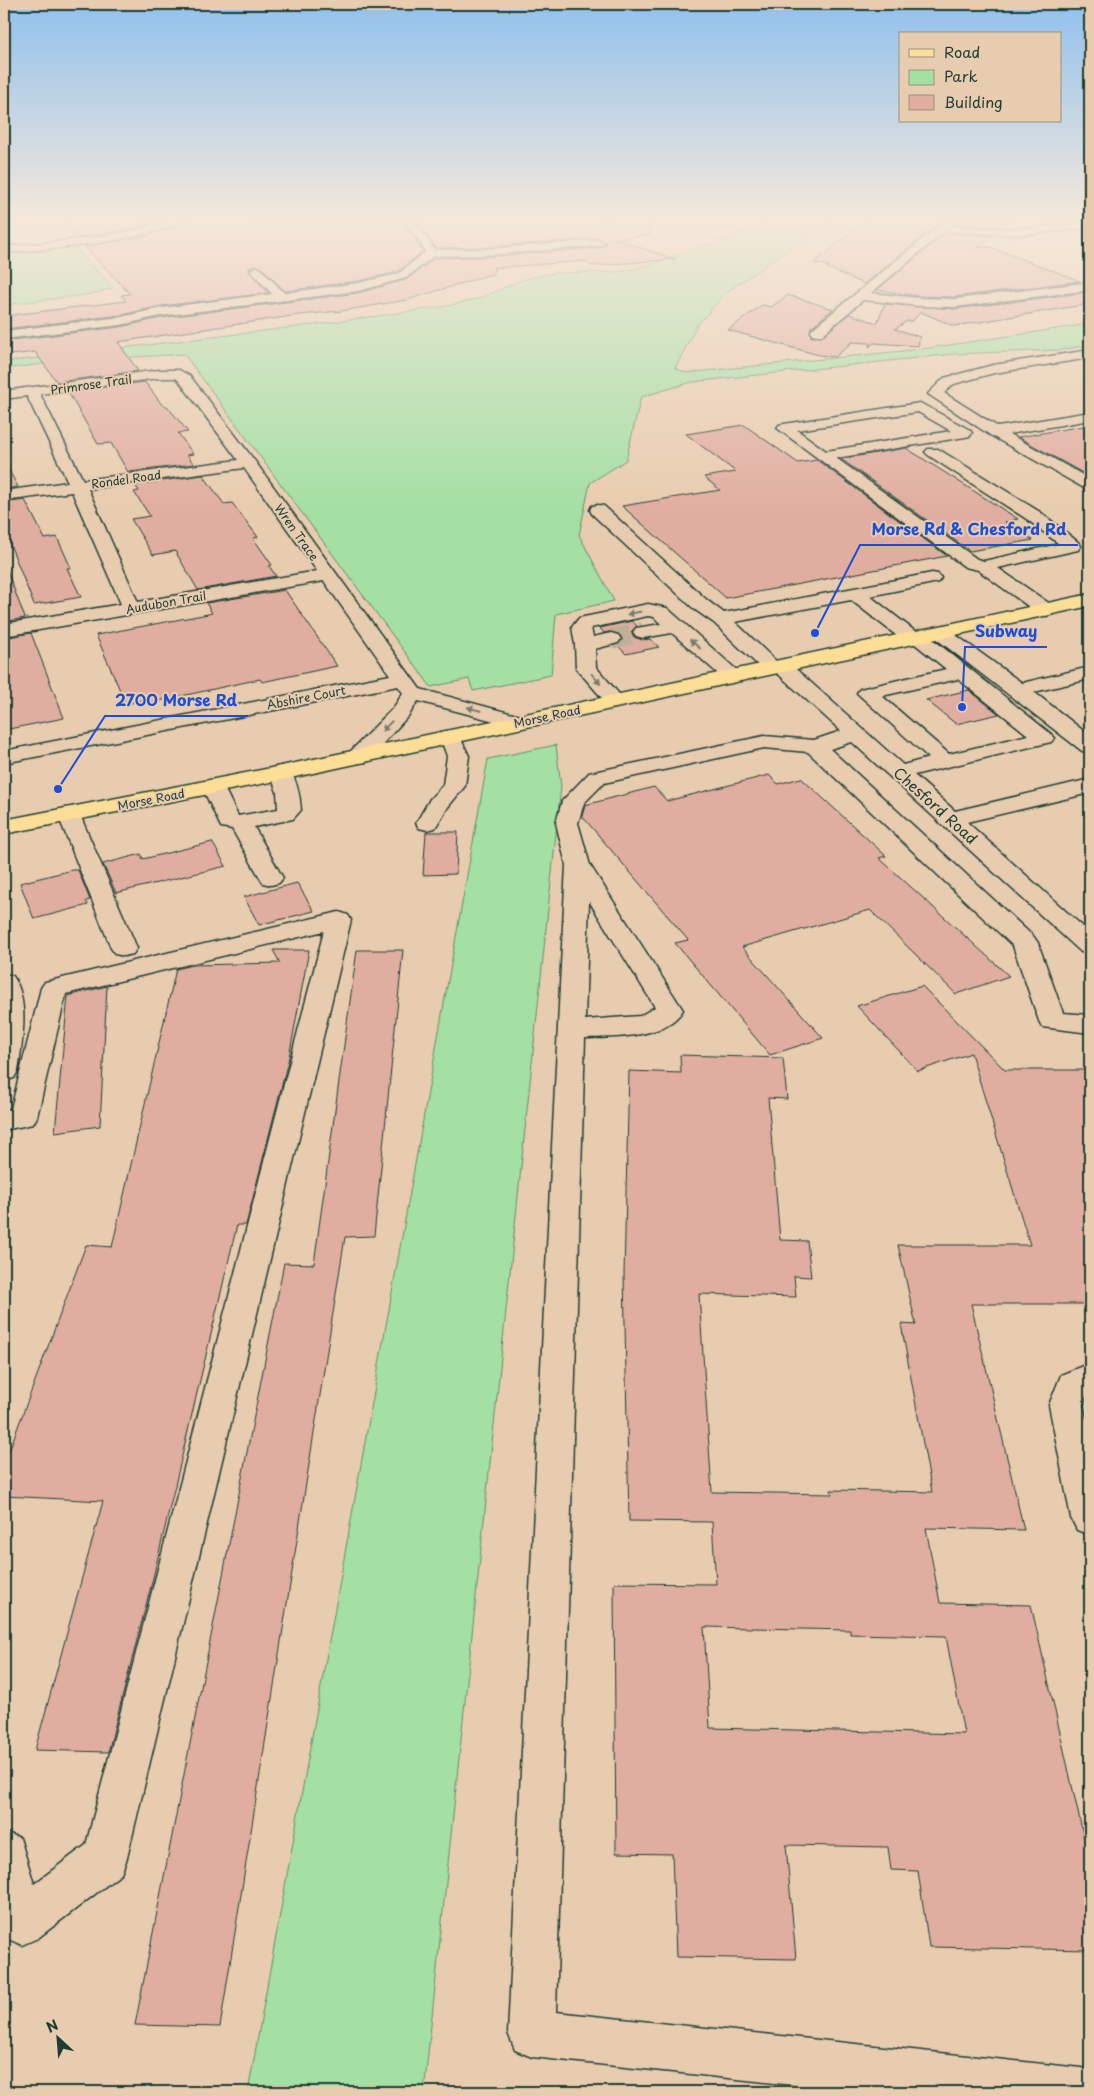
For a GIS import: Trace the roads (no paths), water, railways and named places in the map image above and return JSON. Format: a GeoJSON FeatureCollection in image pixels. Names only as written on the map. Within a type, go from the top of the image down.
{"type":"FeatureCollection","features":[{"type":"Feature","properties":{"kind":"main road","name":"Morse Road"},"geometry":{"type":"LineString","coordinates":[[4,827],[281,773],[1090,600]]}},
{"type":"Feature","properties":{"kind":"street"},"geometry":{"type":"LineString","coordinates":[[4,335],[121,321],[144,316]]}},
{"type":"Feature","properties":{"kind":"street"},"geometry":{"type":"LineString","coordinates":[[817,332],[837,316]]}},
{"type":"Feature","properties":{"kind":"street"},"geometry":{"type":"LineString","coordinates":[[1090,354],[992,369],[949,381],[935,394],[996,432],[1090,485]]}},
{"type":"Feature","properties":{"kind":"street","name":"Primrose Trail"},"geometry":{"type":"LineString","coordinates":[[4,395],[159,374],[179,374]]}},
{"type":"Feature","properties":{"kind":"street","name":"Wren Trace"},"geometry":{"type":"LineString","coordinates":[[179,374],[185,379],[248,463],[407,686]]}},
{"type":"Feature","properties":{"kind":"street"},"geometry":{"type":"LineString","coordinates":[[32,392],[78,486],[132,608]]}},
{"type":"Feature","properties":{"kind":"street"},"geometry":{"type":"LineString","coordinates":[[823,456],[965,433],[920,407],[784,428],[971,563],[984,566],[1046,610]]}},
{"type":"Feature","properties":{"kind":"street"},"geometry":{"type":"LineString","coordinates":[[996,432],[1090,416]]}},
{"type":"Feature","properties":{"kind":"street"},"geometry":{"type":"LineString","coordinates":[[933,452],[1082,547]]}},
{"type":"Feature","properties":{"kind":"street","name":"Rondel Road"},"geometry":{"type":"LineString","coordinates":[[4,496],[248,463]]}},
{"type":"Feature","properties":{"kind":"street","name":"Chesford Road"},"geometry":{"type":"LineString","coordinates":[[598,510],[701,605],[850,728],[1090,946]]}},
{"type":"Feature","properties":{"kind":"street"},"geometry":{"type":"LineString","coordinates":[[984,566],[1082,547]]}},
{"type":"Feature","properties":{"kind":"street","name":"Audubon Trail"},"geometry":{"type":"LineString","coordinates":[[4,630],[327,575]]}},
{"type":"Feature","properties":{"kind":"street"},"geometry":{"type":"LineString","coordinates":[[721,620],[932,578]]}},
{"type":"Feature","properties":{"kind":"street"},"geometry":{"type":"LineString","coordinates":[[855,594],[962,672],[1044,738],[899,772]]}},
{"type":"Feature","properties":{"kind":"street"},"geometry":{"type":"LineString","coordinates":[[615,702],[586,668],[585,645],[581,628],[586,622],[648,610],[660,612],[732,676]]}},
{"type":"Feature","properties":{"kind":"street"},"geometry":{"type":"LineString","coordinates":[[643,632],[676,627]]}},
{"type":"Feature","properties":{"kind":"street"},"geometry":{"type":"LineString","coordinates":[[941,633],[1090,746]]}},
{"type":"Feature","properties":{"kind":"street"},"geometry":{"type":"LineString","coordinates":[[585,645],[611,639]]}},
{"type":"Feature","properties":{"kind":"street"},"geometry":{"type":"LineString","coordinates":[[945,761],[867,693],[962,672]]}},
{"type":"Feature","properties":{"kind":"street"},"geometry":{"type":"LineString","coordinates":[[1018,690],[1090,673]]}},
{"type":"Feature","properties":{"kind":"street"},"geometry":{"type":"LineString","coordinates":[[358,756],[402,711],[407,686],[521,722]]}},
{"type":"Feature","properties":{"kind":"street","name":"Abshire Court"},"geometry":{"type":"LineString","coordinates":[[4,757],[407,686]]}},
{"type":"Feature","properties":{"kind":"street"},"geometry":{"type":"LineString","coordinates":[[571,1029],[616,1028],[647,1024],[670,1010],[578,864],[567,823],[573,801],[597,778],[764,742],[814,746],[826,744],[850,728],[889,712]]}},
{"type":"Feature","properties":{"kind":"street"},"geometry":{"type":"LineString","coordinates":[[427,823],[438,804],[454,786],[458,756],[450,737]]}},
{"type":"Feature","properties":{"kind":"street"},"geometry":{"type":"LineString","coordinates":[[814,746],[1025,943],[1052,1021],[1090,1024]]}},
{"type":"Feature","properties":{"kind":"street"},"geometry":{"type":"LineString","coordinates":[[212,787],[229,822],[240,823],[286,814],[290,810],[288,792],[281,773]]}},
{"type":"Feature","properties":{"kind":"street"},"geometry":{"type":"LineString","coordinates":[[952,819],[1090,786]]}},
{"type":"Feature","properties":{"kind":"street"},"geometry":{"type":"LineString","coordinates":[[69,815],[124,948]]}},
{"type":"Feature","properties":{"kind":"street"},"geometry":{"type":"LineString","coordinates":[[240,823],[271,878]]}},
{"type":"Feature","properties":{"kind":"street"},"geometry":{"type":"LineString","coordinates":[[578,864],[532,2033],[1081,2092]]}},
{"type":"Feature","properties":{"kind":"street"},"geometry":{"type":"LineString","coordinates":[[4,1120],[23,1117],[54,988],[339,920],[105,1858],[22,1922],[4,1854]]}},
{"type":"Feature","properties":{"kind":"street"},"geometry":{"type":"LineString","coordinates":[[4,982],[11,1022],[4,1071]]}},
{"type":"Feature","properties":{"kind":"street"},"geometry":{"type":"LineString","coordinates":[[1090,1376],[1073,1384],[1066,1405],[1090,1518]]}},
{"type":"Feature","properties":{"kind":"tunnel"},"geometry":{"type":"LineString","coordinates":[[611,639],[643,632]]}},
{"type":"Feature","properties":{"kind":"place","name":"Morse Rd & Chesford Rd"},"geometry":{"type":"Point","coordinates":[815,633]}},
{"type":"Feature","properties":{"kind":"place","name":"Subway"},"geometry":{"type":"Point","coordinates":[962,707]}},
{"type":"Feature","properties":{"kind":"place","name":"2700 Morse Rd"},"geometry":{"type":"Point","coordinates":[58,789]}}]}
